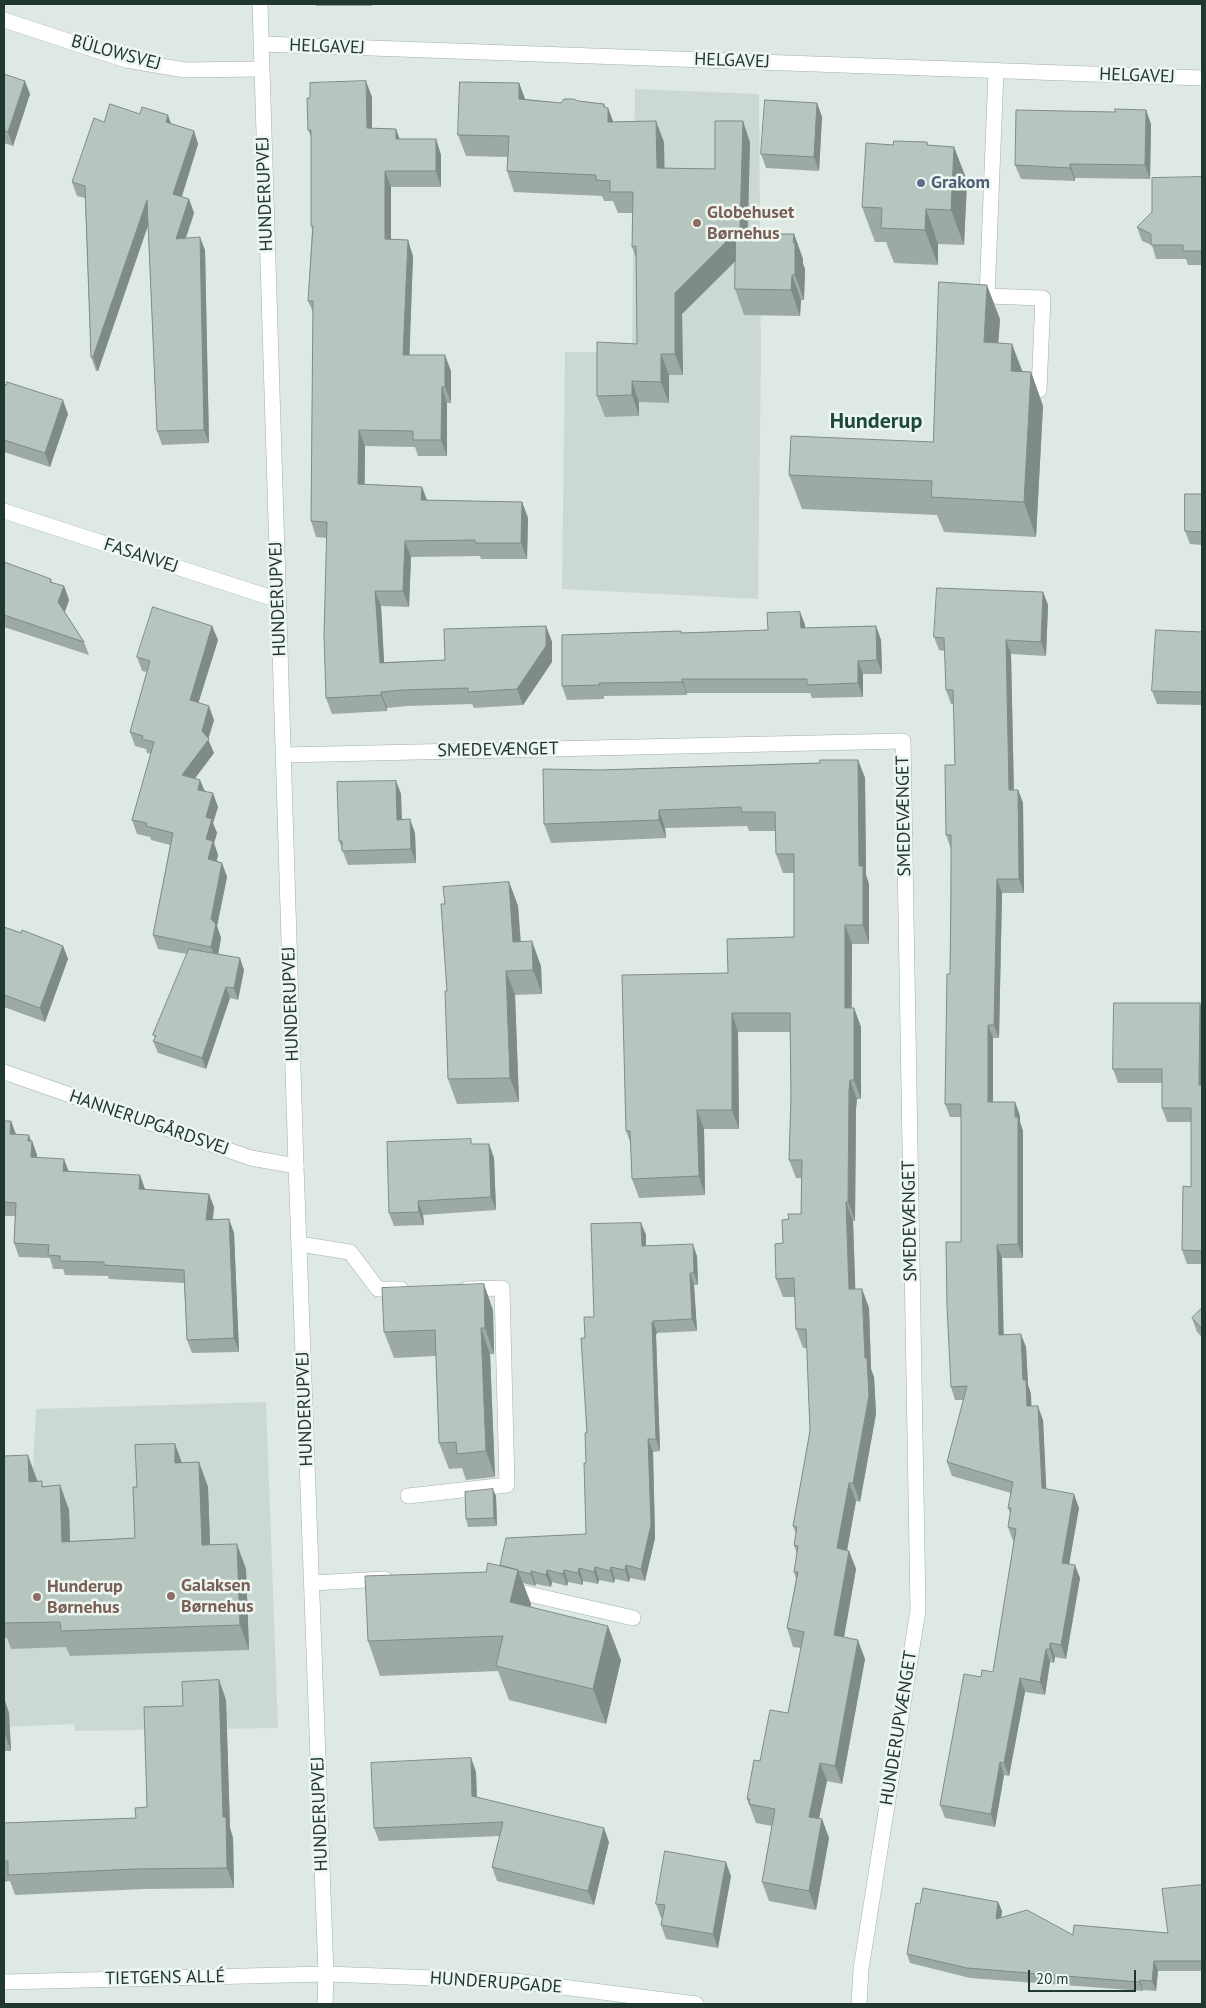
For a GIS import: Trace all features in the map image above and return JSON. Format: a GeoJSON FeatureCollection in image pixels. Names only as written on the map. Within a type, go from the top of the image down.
{"type":"FeatureCollection","features":[{"type":"Feature","properties":{"kind":"street","name":"HUNDERUPVEJ"},"geometry":{"type":"LineString","coordinates":[[260,4],[296,1166],[326,1974],[325,2004]]}},
{"type":"Feature","properties":{"kind":"street","name":"BÜLOWSVEJ"},"geometry":{"type":"LineString","coordinates":[[4,20],[126,60],[185,70],[262,69]]}},
{"type":"Feature","properties":{"kind":"street","name":"HELGAVEJ"},"geometry":{"type":"LineString","coordinates":[[262,44],[1202,78]]}},
{"type":"Feature","properties":{"kind":"street"},"geometry":{"type":"LineString","coordinates":[[996,71],[987,296],[1042,298],[1040,390]]}},
{"type":"Feature","properties":{"kind":"street","name":"FASANVEJ"},"geometry":{"type":"LineString","coordinates":[[4,511],[278,600]]}},
{"type":"Feature","properties":{"kind":"street","name":"SMEDEVÆNGET"},"geometry":{"type":"LineString","coordinates":[[284,755],[903,742],[914,1450]]}},
{"type":"Feature","properties":{"kind":"street","name":"HANNERUPGÅRDSVEJ"},"geometry":{"type":"LineString","coordinates":[[4,1072],[251,1158],[296,1166]]}},
{"type":"Feature","properties":{"kind":"street"},"geometry":{"type":"LineString","coordinates":[[299,1244],[350,1252],[378,1289],[416,1289]]}},
{"type":"Feature","properties":{"kind":"street"},"geometry":{"type":"LineString","coordinates":[[408,1496],[507,1485],[502,1288],[454,1289]]}},
{"type":"Feature","properties":{"kind":"street","name":"HUNDERUPVÆNGET"},"geometry":{"type":"LineString","coordinates":[[859,2004],[861,1969],[918,1610],[914,1450]]}},
{"type":"Feature","properties":{"kind":"street"},"geometry":{"type":"LineString","coordinates":[[312,1583],[397,1579]]}},
{"type":"Feature","properties":{"kind":"street"},"geometry":{"type":"LineString","coordinates":[[496,1586],[632,1618]]}},
{"type":"Feature","properties":{"kind":"street","name":"TIETGENS ALLÉ"},"geometry":{"type":"LineString","coordinates":[[4,1982],[326,1974]]}},
{"type":"Feature","properties":{"kind":"street","name":"HUNDERUPGADE"},"geometry":{"type":"LineString","coordinates":[[326,1974],[515,1981],[696,2004]]}},
{"type":"Feature","properties":{"kind":"shaded area","name":"Globehuset Børnehus"},"geometry":{"type":"Polygon","coordinates":[[[635,89],[759,94],[761,358],[758,599],[562,589],[565,352],[632,352],[635,89]]]}},
{"type":"Feature","properties":{"kind":"shaded area","name":"Galaksen Børnehus"},"geometry":{"type":"Polygon","coordinates":[[[266,1402],[278,1728],[75,1731],[74,1724],[4,1727],[4,1470],[33,1469],[36,1409],[266,1402]]]}},
{"type":"Feature","properties":{"kind":"building"},"geometry":{"type":"Polygon","coordinates":[[[4,74],[25,81],[8,132],[4,130],[4,74]]]}},
{"type":"Feature","properties":{"kind":"building"},"geometry":{"type":"Polygon","coordinates":[[[366,81],[367,128],[396,129],[396,139],[436,139],[436,171],[385,171],[385,239],[408,240],[403,355],[445,355],[445,387],[442,387],[441,440],[413,440],[413,431],[359,430],[358,484],[422,487],[421,500],[522,502],[521,543],[475,543],[475,540],[405,541],[403,591],[375,591],[380,663],[445,660],[444,629],[546,626],[546,646],[517,689],[468,692],[468,688],[402,690],[381,692],[381,695],[326,698],[324,635],[327,522],[311,521],[313,301],[308,301],[313,226],[311,226],[311,130],[308,130],[307,98],[310,98],[310,83],[366,81]]]}},
{"type":"Feature","properties":{"kind":"building"},"geometry":{"type":"Polygon","coordinates":[[[460,82],[519,83],[519,99],[561,103],[564,99],[574,99],[604,104],[604,107],[608,108],[608,122],[656,121],[657,168],[715,169],[715,121],[743,121],[740,228],[675,293],[675,354],[661,354],[661,382],[632,381],[632,395],[597,396],[597,342],[637,344],[636,246],[632,247],[633,192],[610,192],[610,181],[596,180],[596,175],[507,171],[509,136],[458,135],[460,82]]]}},
{"type":"Feature","properties":{"kind":"building"},"geometry":{"type":"Polygon","coordinates":[[[765,100],[817,103],[814,157],[761,154],[765,100]]]}},
{"type":"Feature","properties":{"kind":"building"},"geometry":{"type":"Polygon","coordinates":[[[110,104],[140,114],[142,107],[168,115],[166,122],[194,131],[173,194],[189,199],[176,239],[200,237],[204,430],[157,431],[147,200],[93,357],[91,357],[85,186],[72,182],[94,118],[104,122],[110,104]]]}},
{"type":"Feature","properties":{"kind":"building"},"geometry":{"type":"Polygon","coordinates":[[[1115,109],[1146,110],[1145,165],[1070,164],[1070,168],[1015,165],[1016,110],[1115,112],[1115,109]]]}},
{"type":"Feature","properties":{"kind":"building"},"geometry":{"type":"Polygon","coordinates":[[[894,141],[927,142],[927,145],[954,147],[951,210],[926,209],[925,230],[881,228],[882,208],[862,207],[866,143],[893,145],[894,141]]]}},
{"type":"Feature","properties":{"kind":"building"},"geometry":{"type":"Polygon","coordinates":[[[1202,177],[1202,251],[1183,251],[1183,245],[1151,245],[1151,234],[1137,227],[1152,212],[1152,178],[1202,177]]]}},
{"type":"Feature","properties":{"kind":"building"},"geometry":{"type":"Polygon","coordinates":[[[736,234],[794,234],[795,275],[792,275],[791,290],[735,289],[736,234]]]}},
{"type":"Feature","properties":{"kind":"building"},"geometry":{"type":"Polygon","coordinates":[[[939,282],[987,285],[984,342],[1012,344],[1011,371],[1031,372],[1024,502],[931,497],[932,481],[789,475],[791,436],[933,442],[939,282]]]}},
{"type":"Feature","properties":{"kind":"building"},"geometry":{"type":"Polygon","coordinates":[[[7,382],[63,400],[45,453],[4,440],[4,384],[6,385],[7,382]]]}},
{"type":"Feature","properties":{"kind":"building"},"geometry":{"type":"Polygon","coordinates":[[[1185,494],[1202,494],[1202,532],[1185,531],[1185,494]]]}},
{"type":"Feature","properties":{"kind":"building"},"geometry":{"type":"Polygon","coordinates":[[[4,562],[51,579],[50,582],[64,586],[58,602],[84,642],[4,615],[4,562]]]}},
{"type":"Feature","properties":{"kind":"building"},"geometry":{"type":"Polygon","coordinates":[[[937,588],[1043,592],[1041,642],[1006,640],[1009,790],[1018,790],[1019,879],[997,879],[994,1025],[988,1025],[988,1102],[1015,1102],[1015,1117],[1018,1117],[1018,1244],[997,1245],[999,1335],[1021,1334],[1023,1380],[1026,1380],[1027,1406],[1038,1406],[1042,1488],[1074,1494],[1062,1563],[1075,1565],[1061,1645],[1050,1643],[1050,1649],[1046,1649],[1040,1682],[1020,1678],[1004,1763],[1000,1762],[991,1814],[940,1805],[964,1674],[981,1677],[982,1670],[993,1672],[1016,1529],[1008,1527],[1011,1508],[1008,1508],[1013,1482],[947,1462],[967,1386],[951,1387],[947,1306],[946,1242],[961,1242],[961,1104],[945,1104],[947,974],[950,974],[951,835],[946,835],[945,765],[955,765],[953,690],[946,690],[944,638],[934,637],[937,588]]]}},
{"type":"Feature","properties":{"kind":"building"},"geometry":{"type":"Polygon","coordinates":[[[153,607],[212,626],[190,700],[209,706],[202,731],[209,739],[182,775],[200,780],[198,790],[213,793],[206,817],[212,819],[206,839],[213,841],[208,859],[222,863],[211,919],[216,924],[211,947],[153,935],[173,833],[146,826],[147,823],[132,820],[154,742],[142,739],[143,736],[130,732],[150,661],[137,657],[153,607]]]}},
{"type":"Feature","properties":{"kind":"building"},"geometry":{"type":"Polygon","coordinates":[[[800,612],[801,628],[876,626],[877,660],[858,661],[858,683],[807,685],[807,679],[682,679],[682,682],[599,683],[600,685],[562,686],[562,635],[768,630],[767,613],[800,612]]]}},
{"type":"Feature","properties":{"kind":"building"},"geometry":{"type":"Polygon","coordinates":[[[1156,630],[1202,632],[1202,692],[1152,691],[1156,630]]]}},
{"type":"Feature","properties":{"kind":"building"},"geometry":{"type":"Polygon","coordinates":[[[820,760],[858,760],[859,866],[863,866],[863,925],[845,925],[845,1008],[854,1008],[854,1080],[850,1080],[849,1090],[848,1202],[846,1202],[849,1289],[862,1289],[865,1358],[867,1358],[869,1396],[853,1483],[849,1483],[837,1548],[849,1551],[834,1635],[858,1640],[835,1766],[820,1763],[809,1817],[822,1819],[809,1891],[762,1882],[775,1809],[749,1804],[750,1799],[747,1799],[754,1760],[760,1761],[770,1710],[788,1713],[804,1632],[787,1628],[798,1572],[794,1572],[798,1546],[794,1545],[797,1527],[793,1526],[810,1431],[806,1329],[796,1329],[794,1278],[776,1279],[775,1244],[783,1243],[782,1220],[789,1219],[788,1214],[801,1214],[802,1160],[789,1160],[791,1097],[790,1013],[732,1013],[732,1110],[697,1110],[699,1176],[632,1179],[630,1131],[626,1131],[622,975],[728,973],[727,939],[794,937],[794,854],[776,854],[775,812],[742,812],[741,807],[659,810],[659,820],[544,824],[543,769],[600,770],[820,763],[820,760]]]}},
{"type":"Feature","properties":{"kind":"building"},"geometry":{"type":"Polygon","coordinates":[[[396,781],[397,820],[410,819],[411,849],[342,851],[342,841],[339,841],[337,782],[396,781]]]}},
{"type":"Feature","properties":{"kind":"building"},"geometry":{"type":"Polygon","coordinates":[[[509,882],[513,942],[532,941],[533,970],[506,971],[510,1078],[448,1079],[445,991],[447,991],[441,904],[445,904],[443,887],[509,882]]]}},
{"type":"Feature","properties":{"kind":"building"},"geometry":{"type":"Polygon","coordinates":[[[4,927],[21,933],[22,930],[63,946],[40,1008],[4,995],[4,927]]]}},
{"type":"Feature","properties":{"kind":"building"},"geometry":{"type":"Polygon","coordinates":[[[189,949],[240,958],[234,988],[226,987],[202,1058],[153,1041],[156,1036],[153,1035],[189,949]]]}},
{"type":"Feature","properties":{"kind":"building"},"geometry":{"type":"Polygon","coordinates":[[[1114,1003],[1200,1003],[1199,1085],[1202,1085],[1202,1251],[1182,1250],[1183,1186],[1191,1187],[1191,1108],[1162,1108],[1162,1069],[1113,1069],[1114,1003]]]}},
{"type":"Feature","properties":{"kind":"building"},"geometry":{"type":"Polygon","coordinates":[[[4,1121],[11,1121],[10,1134],[29,1135],[28,1141],[32,1141],[31,1157],[64,1159],[63,1171],[140,1175],[139,1189],[209,1194],[206,1220],[229,1219],[234,1338],[187,1340],[184,1270],[104,1265],[104,1262],[60,1261],[60,1256],[48,1255],[49,1245],[14,1243],[16,1203],[4,1202],[4,1121]]]}},
{"type":"Feature","properties":{"kind":"building"},"geometry":{"type":"Polygon","coordinates":[[[471,1139],[471,1144],[489,1144],[491,1197],[418,1201],[419,1212],[389,1213],[387,1142],[471,1139]]]}},
{"type":"Feature","properties":{"kind":"building"},"geometry":{"type":"Polygon","coordinates":[[[641,1223],[642,1246],[693,1244],[694,1273],[690,1273],[692,1319],[653,1321],[652,1323],[656,1439],[648,1439],[651,1525],[641,1569],[626,1565],[625,1570],[611,1567],[610,1571],[595,1567],[594,1572],[579,1568],[578,1573],[564,1570],[563,1574],[547,1570],[546,1575],[531,1571],[531,1574],[500,1565],[506,1538],[586,1534],[584,1463],[586,1463],[585,1433],[587,1433],[581,1338],[585,1338],[584,1317],[594,1317],[591,1224],[641,1223]]]}},
{"type":"Feature","properties":{"kind":"building"},"geometry":{"type":"Polygon","coordinates":[[[484,1284],[485,1328],[481,1328],[486,1451],[457,1454],[456,1442],[439,1443],[435,1330],[384,1332],[382,1288],[484,1284]]]}},
{"type":"Feature","properties":{"kind":"building"},"geometry":{"type":"Polygon","coordinates":[[[1202,1308],[1202,1329],[1192,1318],[1202,1308]]]}},
{"type":"Feature","properties":{"kind":"building"},"geometry":{"type":"Polygon","coordinates":[[[175,1444],[175,1463],[199,1462],[202,1545],[237,1544],[240,1625],[61,1631],[60,1622],[4,1623],[4,1456],[28,1455],[29,1482],[42,1481],[42,1487],[60,1485],[62,1542],[135,1538],[133,1487],[137,1487],[135,1445],[175,1444]]]}},
{"type":"Feature","properties":{"kind":"building"},"geometry":{"type":"Polygon","coordinates":[[[493,1489],[494,1518],[466,1519],[465,1492],[493,1489]]]}},
{"type":"Feature","properties":{"kind":"building"},"geometry":{"type":"Polygon","coordinates":[[[488,1563],[518,1570],[510,1602],[608,1626],[593,1689],[496,1666],[503,1636],[368,1641],[365,1576],[486,1572],[488,1563]]]}},
{"type":"Feature","properties":{"kind":"building"},"geometry":{"type":"Polygon","coordinates":[[[219,1680],[223,1817],[226,1817],[227,1868],[135,1869],[8,1875],[8,1861],[4,1861],[4,1823],[136,1818],[135,1808],[147,1807],[144,1707],[183,1706],[182,1682],[219,1680]]]}},
{"type":"Feature","properties":{"kind":"building"},"geometry":{"type":"Polygon","coordinates":[[[471,1758],[472,1796],[604,1828],[588,1891],[492,1867],[503,1822],[374,1828],[371,1763],[471,1758]]]}},
{"type":"Feature","properties":{"kind":"building"},"geometry":{"type":"Polygon","coordinates":[[[665,1851],[726,1862],[713,1934],[661,1925],[665,1905],[656,1904],[665,1851]]]}},
{"type":"Feature","properties":{"kind":"building"},"geometry":{"type":"Polygon","coordinates":[[[1202,1885],[1202,1961],[1154,1961],[1152,1981],[1140,1980],[1139,1982],[967,1968],[907,1954],[916,1903],[920,1904],[923,1888],[998,1902],[996,1919],[1027,1910],[1073,1935],[1074,1925],[1168,1933],[1162,1889],[1202,1885]]]}},
{"type":"Feature","properties":{"kind":"place","name":"Grakom"},"geometry":{"type":"Point","coordinates":[921,183]}},
{"type":"Feature","properties":{"kind":"place","name":"Globehuset Børnehus"},"geometry":{"type":"Point","coordinates":[697,223]}},
{"type":"Feature","properties":{"kind":"place","name":"Galaksen Børnehus"},"geometry":{"type":"Point","coordinates":[171,1596]}},
{"type":"Feature","properties":{"kind":"place","name":"Hunderup Børnehus"},"geometry":{"type":"Point","coordinates":[37,1597]}},
{"type":"Feature","properties":{"kind":"district","name":"Hunderup"},"geometry":{"type":"Point","coordinates":[876,422]}}]}
